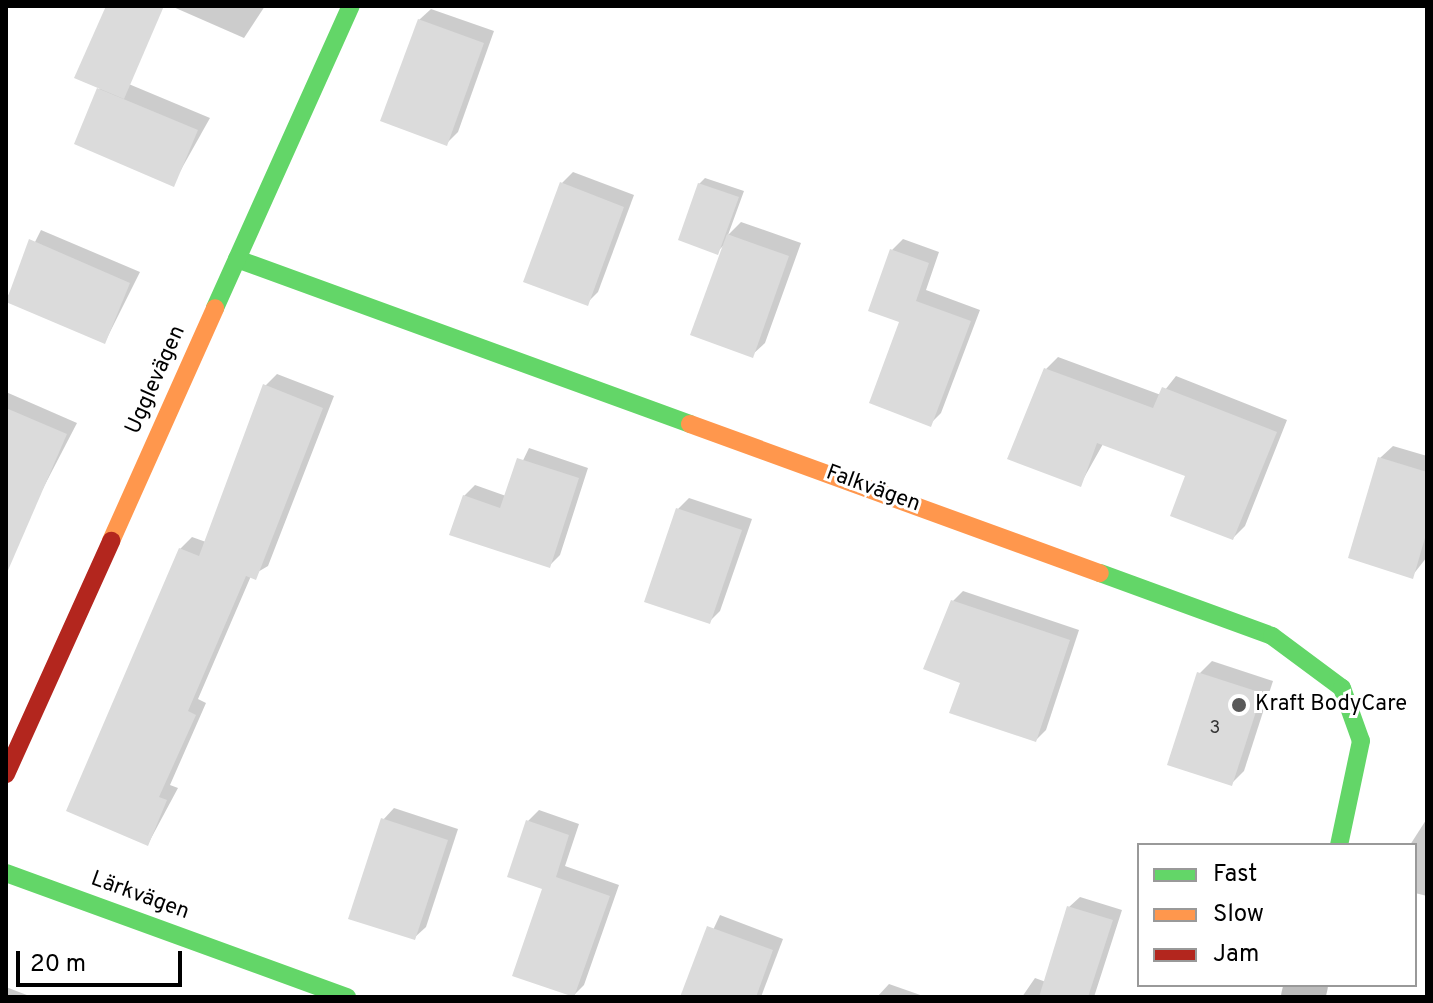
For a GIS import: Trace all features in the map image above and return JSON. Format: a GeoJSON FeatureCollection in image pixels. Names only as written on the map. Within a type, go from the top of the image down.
{"type":"FeatureCollection","features":[{"type":"Feature","properties":{"kind":"street","name":"Ugglevägen"},"geometry":{"type":"LineString","coordinates":[[6,774],[351,6]]}},
{"type":"Feature","properties":{"kind":"street","name":"Falkvägen"},"geometry":{"type":"LineString","coordinates":[[237,259],[1272,636],[1342,688],[1361,741],[1339,843]]}},
{"type":"Feature","properties":{"kind":"street","name":"Lärkvägen"},"geometry":{"type":"LineString","coordinates":[[6,873],[347,997]]}},
{"type":"Feature","properties":{"kind":"building"},"geometry":{"type":"Polygon","coordinates":[[[106,6],[164,6],[124,99],[74,78],[106,6]]]}},
{"type":"Feature","properties":{"kind":"building"},"geometry":{"type":"Polygon","coordinates":[[[418,19],[484,43],[447,146],[380,121],[418,19]]]}},
{"type":"Feature","properties":{"kind":"building"},"geometry":{"type":"Polygon","coordinates":[[[97,88],[198,130],[174,187],[74,144],[97,88]]]}},
{"type":"Feature","properties":{"kind":"building"},"geometry":{"type":"Polygon","coordinates":[[[560,182],[624,207],[588,306],[523,282],[560,182]]]}},
{"type":"Feature","properties":{"kind":"building"},"geometry":{"type":"Polygon","coordinates":[[[698,183],[739,197],[718,255],[678,240],[698,183]]]}},
{"type":"Feature","properties":{"kind":"building"},"geometry":{"type":"Polygon","coordinates":[[[727,234],[789,256],[753,358],[690,335],[727,234]]]}},
{"type":"Feature","properties":{"kind":"building"},"geometry":{"type":"Polygon","coordinates":[[[29,239],[130,283],[105,344],[6,302],[29,239]]]}},
{"type":"Feature","properties":{"kind":"building"},"geometry":{"type":"Polygon","coordinates":[[[890,249],[929,263],[916,301],[971,321],[931,427],[869,403],[899,322],[868,311],[890,249]]]}},
{"type":"Feature","properties":{"kind":"building"},"geometry":{"type":"Polygon","coordinates":[[[1044,368],[1153,408],[1162,387],[1277,432],[1233,540],[1170,516],[1185,476],[1097,443],[1081,487],[1007,459],[1044,368]]]}},
{"type":"Feature","properties":{"kind":"building"},"geometry":{"type":"Polygon","coordinates":[[[263,384],[323,408],[256,580],[246,576],[188,711],[196,715],[159,797],[167,800],[148,846],[66,811],[179,548],[199,556],[263,384]]]}},
{"type":"Feature","properties":{"kind":"building"},"geometry":{"type":"Polygon","coordinates":[[[6,408],[67,434],[6,575],[6,408]]]}},
{"type":"Feature","properties":{"kind":"building"},"geometry":{"type":"Polygon","coordinates":[[[1378,457],[1427,472],[1427,531],[1413,579],[1348,558],[1378,457]]]}},
{"type":"Feature","properties":{"kind":"building"},"geometry":{"type":"Polygon","coordinates":[[[517,458],[579,478],[550,568],[449,535],[463,495],[500,508],[517,458]]]}},
{"type":"Feature","properties":{"kind":"building"},"geometry":{"type":"Polygon","coordinates":[[[676,508],[742,530],[710,624],[644,602],[676,508]]]}},
{"type":"Feature","properties":{"kind":"building"},"geometry":{"type":"Polygon","coordinates":[[[951,600],[1070,640],[1036,742],[949,713],[960,683],[923,669],[951,600]]]}},
{"type":"Feature","properties":{"kind":"building"},"geometry":{"type":"Polygon","coordinates":[[[1197,672],[1262,693],[1232,786],[1167,765],[1197,672]]]}},
{"type":"Feature","properties":{"kind":"building"},"geometry":{"type":"Polygon","coordinates":[[[381,818],[448,840],[415,940],[348,919],[381,818]]]}},
{"type":"Feature","properties":{"kind":"building"},"geometry":{"type":"Polygon","coordinates":[[[526,820],[569,835],[556,877],[610,896],[574,997],[512,976],[542,889],[507,877],[526,820]]]}},
{"type":"Feature","properties":{"kind":"building"},"geometry":{"type":"Polygon","coordinates":[[[1067,906],[1113,920],[1088,997],[1039,997],[1067,906]]]}},
{"type":"Feature","properties":{"kind":"building"},"geometry":{"type":"Polygon","coordinates":[[[707,926],[773,950],[756,997],[680,997],[707,926]]]}},
{"type":"Feature","properties":{"kind":"traffic: fast"},"geometry":{"type":"LineString","coordinates":[[215,308],[351,6]]}},
{"type":"Feature","properties":{"kind":"traffic: fast"},"geometry":{"type":"LineString","coordinates":[[237,259],[690,424]]}},
{"type":"Feature","properties":{"kind":"traffic: fast"},"geometry":{"type":"LineString","coordinates":[[1100,573],[1272,636],[1342,688],[1361,741],[1339,843]]}},
{"type":"Feature","properties":{"kind":"traffic: fast"},"geometry":{"type":"LineString","coordinates":[[6,873],[347,997]]}},
{"type":"Feature","properties":{"kind":"traffic: slow"},"geometry":{"type":"LineString","coordinates":[[111,541],[215,308]]}},
{"type":"Feature","properties":{"kind":"traffic: slow"},"geometry":{"type":"LineString","coordinates":[[690,424],[1100,573]]}},
{"type":"Feature","properties":{"kind":"traffic: jam"},"geometry":{"type":"LineString","coordinates":[[6,774],[111,541]]}},
{"type":"Feature","properties":{"kind":"place","name":"Kraft BodyCare"},"geometry":{"type":"Point","coordinates":[1239,705]}}]}
